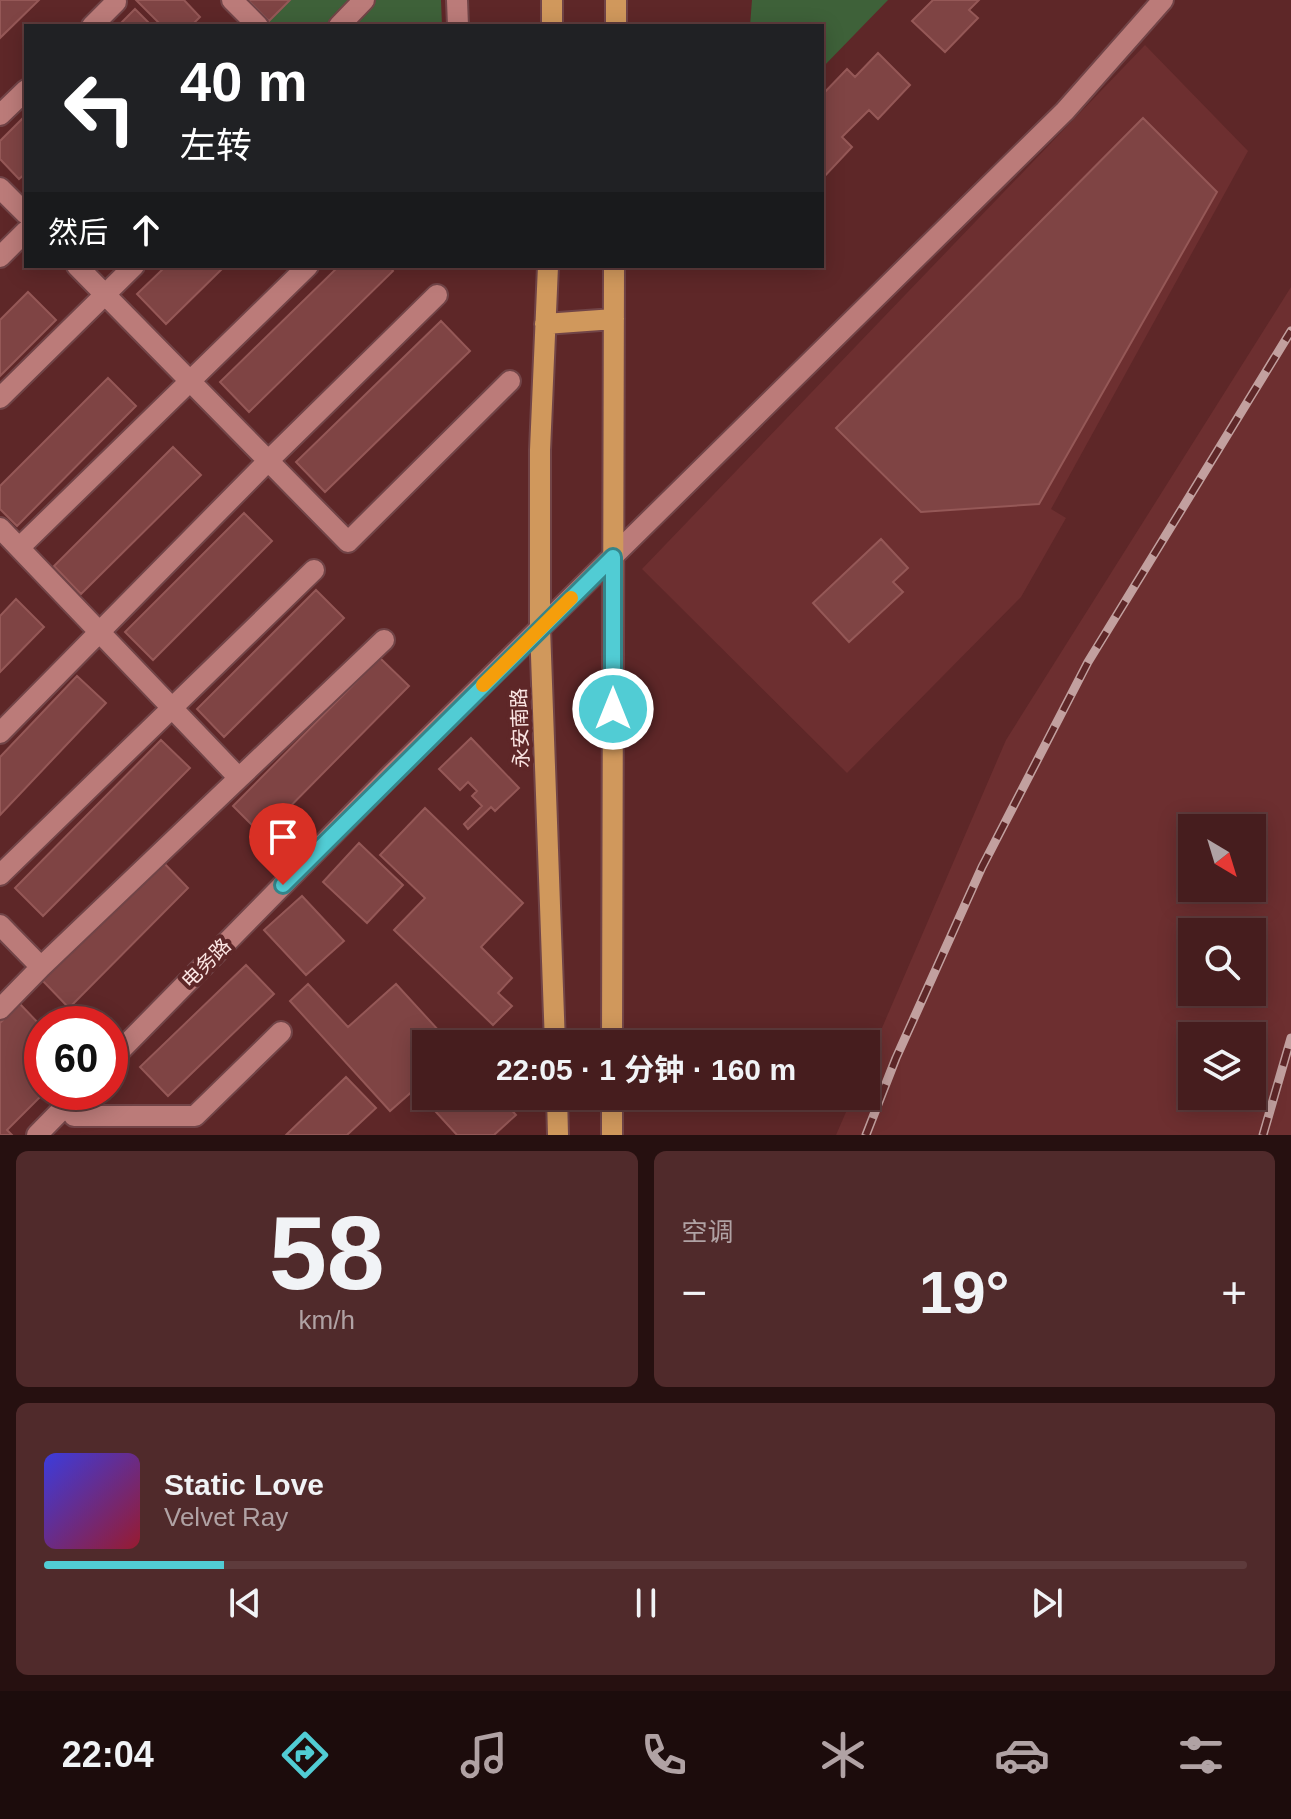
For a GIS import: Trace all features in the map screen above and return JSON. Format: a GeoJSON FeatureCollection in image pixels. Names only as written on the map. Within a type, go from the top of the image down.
{"type":"FeatureCollection","features":[{"type":"Feature","properties":{"kind":"main road"},"geometry":{"type":"LineString","coordinates":[[552,0],[552,24]]}},
{"type":"Feature","properties":{"kind":"main road"},"geometry":{"type":"LineString","coordinates":[[616,0],[616,24]]}},
{"type":"Feature","properties":{"kind":"main road","name":"永安南路"},"geometry":{"type":"LineString","coordinates":[[548,268],[540,450],[540,628],[554,1030]]}},
{"type":"Feature","properties":{"kind":"main road"},"geometry":{"type":"LineString","coordinates":[[612,1030],[614,268]]}},
{"type":"Feature","properties":{"kind":"main road"},"geometry":{"type":"LineString","coordinates":[[545,324],[614,319]]}},
{"type":"Feature","properties":{"kind":"main road"},"geometry":{"type":"LineString","coordinates":[[557,1110],[558,1135]]}},
{"type":"Feature","properties":{"kind":"main road"},"geometry":{"type":"LineString","coordinates":[[612,1110],[612,1135]]}},
{"type":"Feature","properties":{"kind":"street"},"geometry":{"type":"LineString","coordinates":[[232,0],[256,24]]}},
{"type":"Feature","properties":{"kind":"street"},"geometry":{"type":"LineString","coordinates":[[341,24],[364,0]]}},
{"type":"Feature","properties":{"kind":"street"},"geometry":{"type":"LineString","coordinates":[[457,0],[458,24]]}},
{"type":"Feature","properties":{"kind":"street","name":"电务路"},"geometry":{"type":"LineString","coordinates":[[128,1043],[391,775],[1065,111],[1163,0]]}},
{"type":"Feature","properties":{"kind":"street"},"geometry":{"type":"LineString","coordinates":[[94,24],[116,2]]}},
{"type":"Feature","properties":{"kind":"street"},"geometry":{"type":"LineString","coordinates":[[0,115],[24,92]]}},
{"type":"Feature","properties":{"kind":"street"},"geometry":{"type":"LineString","coordinates":[[0,188],[24,212]]}},
{"type":"Feature","properties":{"kind":"street"},"geometry":{"type":"LineString","coordinates":[[0,257],[24,233]]}},
{"type":"Feature","properties":{"kind":"street"},"geometry":{"type":"LineString","coordinates":[[79,268],[348,542],[510,381]]}},
{"type":"Feature","properties":{"kind":"street"},"geometry":{"type":"LineString","coordinates":[[0,398],[132,268]]}},
{"type":"Feature","properties":{"kind":"street"},"geometry":{"type":"LineString","coordinates":[[20,547],[306,268]]}},
{"type":"Feature","properties":{"kind":"street"},"geometry":{"type":"LineString","coordinates":[[0,733],[437,295]]}},
{"type":"Feature","properties":{"kind":"street"},"geometry":{"type":"LineString","coordinates":[[0,528],[239,778]]}},
{"type":"Feature","properties":{"kind":"street"},"geometry":{"type":"LineString","coordinates":[[0,875],[314,570]]}},
{"type":"Feature","properties":{"kind":"street"},"geometry":{"type":"LineString","coordinates":[[0,1009],[384,640]]}},
{"type":"Feature","properties":{"kind":"street"},"geometry":{"type":"LineString","coordinates":[[0,925],[41,967]]}},
{"type":"Feature","properties":{"kind":"street"},"geometry":{"type":"LineString","coordinates":[[128,1110],[195,1116],[281,1032]]}},
{"type":"Feature","properties":{"kind":"street"},"geometry":{"type":"LineString","coordinates":[[37,1135],[67,1110]]}},
{"type":"Feature","properties":{"kind":"street"},"geometry":{"type":"LineString","coordinates":[[76,1110],[93,1135]]}},
{"type":"Feature","properties":{"kind":"shaded area"},"geometry":{"type":"Polygon","coordinates":[[[1145,45],[1248,151],[1051,509],[1066,518],[1021,597],[847,773],[642,569],[1145,45]]]}},
{"type":"Feature","properties":{"kind":"shaded area"},"geometry":{"type":"Polygon","coordinates":[[[1291,287],[1291,1135],[836,1135],[847,1110],[880,1110],[880,1032],[1006,740],[1291,287]]]}},
{"type":"Feature","properties":{"kind":"green space"},"geometry":{"type":"Polygon","coordinates":[[[242,0],[441,0],[442,24],[266,24],[242,0]]]}},
{"type":"Feature","properties":{"kind":"green space"},"geometry":{"type":"Polygon","coordinates":[[[752,0],[888,0],[824,66],[824,24],[750,24],[752,0]]]}},
{"type":"Feature","properties":{"kind":"building"},"geometry":{"type":"Polygon","coordinates":[[[0,0],[39,0],[0,38],[0,0]]]}},
{"type":"Feature","properties":{"kind":"building"},"geometry":{"type":"Polygon","coordinates":[[[136,0],[184,0],[200,17],[193,24],[160,24],[136,0]]]}},
{"type":"Feature","properties":{"kind":"building"},"geometry":{"type":"Polygon","coordinates":[[[248,0],[290,0],[269,21],[248,0]]]}},
{"type":"Feature","properties":{"kind":"building"},"geometry":{"type":"Polygon","coordinates":[[[933,0],[979,0],[969,10],[978,18],[945,52],[912,21],[933,0]]]}},
{"type":"Feature","properties":{"kind":"building"},"geometry":{"type":"Polygon","coordinates":[[[135,9],[150,24],[120,24],[135,9]]]}},
{"type":"Feature","properties":{"kind":"building"},"geometry":{"type":"Polygon","coordinates":[[[878,53],[910,85],[878,119],[869,110],[842,137],[852,147],[824,177],[824,93],[847,69],[855,77],[878,53]]]}},
{"type":"Feature","properties":{"kind":"building"},"geometry":{"type":"Polygon","coordinates":[[[24,117],[24,175],[19,179],[0,159],[0,141],[24,117]]]}},
{"type":"Feature","properties":{"kind":"building"},"geometry":{"type":"Polygon","coordinates":[[[1143,118],[1217,192],[1039,504],[921,512],[836,428],[1143,118]]]}},
{"type":"Feature","properties":{"kind":"building"},"geometry":{"type":"Polygon","coordinates":[[[164,268],[223,268],[166,324],[137,294],[164,268]]]}},
{"type":"Feature","properties":{"kind":"building"},"geometry":{"type":"Polygon","coordinates":[[[337,268],[391,268],[393,271],[249,412],[220,382],[337,268]]]}},
{"type":"Feature","properties":{"kind":"building"},"geometry":{"type":"Polygon","coordinates":[[[28,292],[56,320],[0,376],[0,320],[28,292]]]}},
{"type":"Feature","properties":{"kind":"building"},"geometry":{"type":"Polygon","coordinates":[[[441,321],[470,351],[325,492],[296,462],[441,321]]]}},
{"type":"Feature","properties":{"kind":"building"},"geometry":{"type":"Polygon","coordinates":[[[108,378],[136,406],[17,526],[0,509],[0,486],[108,378]]]}},
{"type":"Feature","properties":{"kind":"building"},"geometry":{"type":"Polygon","coordinates":[[[173,447],[201,475],[81,594],[54,566],[173,447]]]}},
{"type":"Feature","properties":{"kind":"building"},"geometry":{"type":"Polygon","coordinates":[[[244,513],[272,541],[153,660],[125,632],[244,513]]]}},
{"type":"Feature","properties":{"kind":"building"},"geometry":{"type":"Polygon","coordinates":[[[881,539],[908,568],[893,582],[903,592],[849,642],[813,603],[881,539]]]}},
{"type":"Feature","properties":{"kind":"building"},"geometry":{"type":"Polygon","coordinates":[[[316,590],[344,618],[224,737],[197,709],[316,590]]]}},
{"type":"Feature","properties":{"kind":"building"},"geometry":{"type":"Polygon","coordinates":[[[16,599],[44,627],[0,672],[0,616],[16,599]]]}},
{"type":"Feature","properties":{"kind":"building"},"geometry":{"type":"Polygon","coordinates":[[[380,658],[409,686],[262,835],[233,806],[380,658]]]}},
{"type":"Feature","properties":{"kind":"building"},"geometry":{"type":"Polygon","coordinates":[[[77,676],[106,703],[0,815],[0,757],[77,676]]]}},
{"type":"Feature","properties":{"kind":"building"},"geometry":{"type":"Polygon","coordinates":[[[471,738],[519,788],[495,811],[491,807],[468,829],[464,824],[482,806],[472,796],[477,791],[468,782],[460,790],[439,769],[471,738]]]}},
{"type":"Feature","properties":{"kind":"building"},"geometry":{"type":"Polygon","coordinates":[[[161,740],[190,768],[43,916],[15,888],[161,740]]]}},
{"type":"Feature","properties":{"kind":"building"},"geometry":{"type":"Polygon","coordinates":[[[425,808],[523,903],[481,947],[512,978],[498,993],[512,1006],[493,1025],[394,930],[425,898],[380,855],[425,808]]]}},
{"type":"Feature","properties":{"kind":"building"},"geometry":{"type":"Polygon","coordinates":[[[359,843],[403,885],[367,923],[323,882],[359,843]]]}},
{"type":"Feature","properties":{"kind":"building"},"geometry":{"type":"Polygon","coordinates":[[[161,860],[188,888],[71,1006],[67,1006],[41,979],[161,860]]]}},
{"type":"Feature","properties":{"kind":"building"},"geometry":{"type":"Polygon","coordinates":[[[302,896],[344,941],[306,975],[264,930],[302,896]]]}},
{"type":"Feature","properties":{"kind":"building"},"geometry":{"type":"Polygon","coordinates":[[[246,965],[274,994],[168,1096],[140,1067],[246,965]]]}},
{"type":"Feature","properties":{"kind":"building"},"geometry":{"type":"Polygon","coordinates":[[[308,984],[348,1027],[396,984],[438,1030],[412,1030],[412,1092],[390,1111],[290,1001],[308,984]]]}},
{"type":"Feature","properties":{"kind":"building"},"geometry":{"type":"Polygon","coordinates":[[[20,1004],[24,1008],[24,1110],[27,1110],[7,1130],[12,1135],[0,1135],[0,1023],[20,1004]]]}},
{"type":"Feature","properties":{"kind":"building"},"geometry":{"type":"Polygon","coordinates":[[[346,1077],[376,1108],[347,1135],[286,1135],[346,1077]]]}},
{"type":"Feature","properties":{"kind":"building"},"geometry":{"type":"Polygon","coordinates":[[[434,1110],[512,1110],[516,1115],[494,1135],[457,1135],[434,1110]]]}},
{"type":"Feature","properties":{"kind":"railway"},"geometry":{"type":"LineString","coordinates":[[866,1135],[896,1058],[982,867],[1088,662],[1291,331]]}},
{"type":"Feature","properties":{"kind":"railway"},"geometry":{"type":"LineString","coordinates":[[1263,1135],[1291,1038]]}},
{"type":"Feature","properties":{"kind":"slow traffic"},"geometry":{"type":"LineString","coordinates":[[483,685],[571,598]]}},
{"type":"Feature","properties":{"kind":"route"},"geometry":{"type":"LineString","coordinates":[[283,885],[613,557],[613,709]]}}]}
